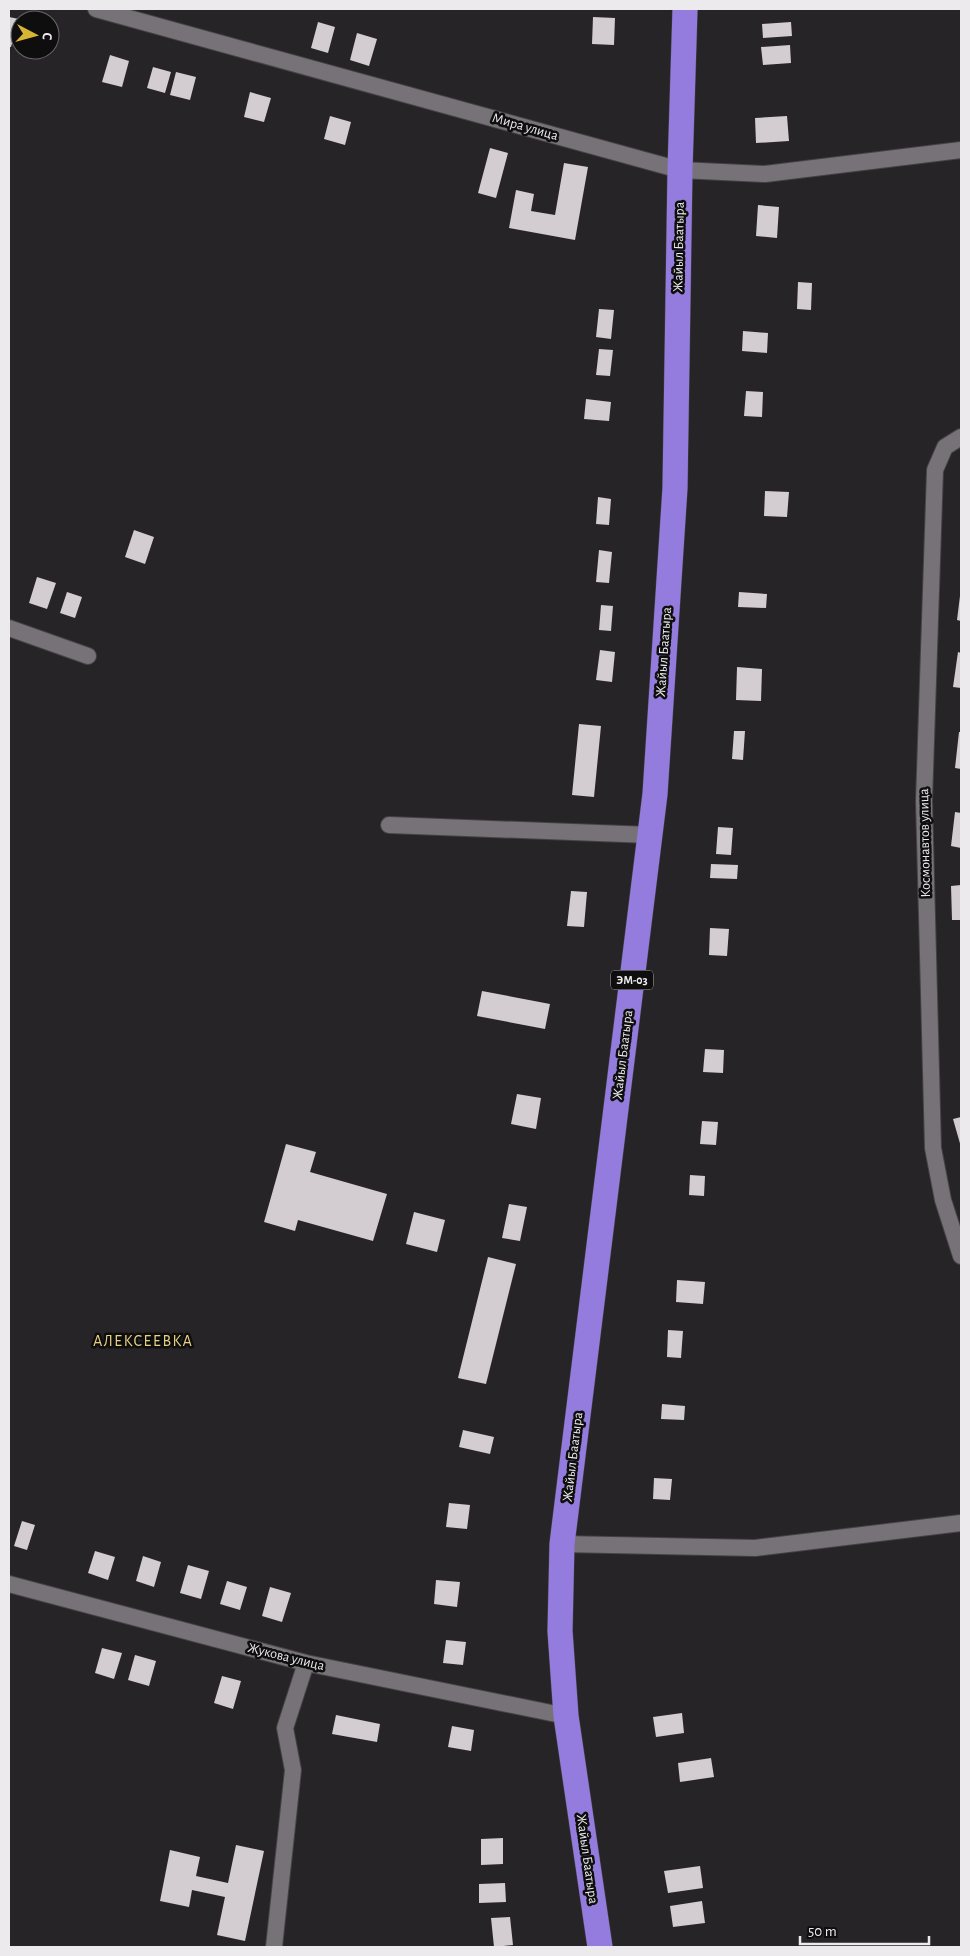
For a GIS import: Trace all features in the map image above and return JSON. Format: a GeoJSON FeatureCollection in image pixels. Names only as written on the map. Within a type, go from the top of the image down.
{"type":"FeatureCollection","features":[{"type":"Feature","properties":{"kind":"highway","name":"Жайыл Баатыра"},"geometry":{"type":"LineString","coordinates":[[600,1947],[566,1716],[560,1631],[562,1544],[655,794],[675,488],[680,170],[686,9]]}},
{"type":"Feature","properties":{"kind":"street","name":"Мира улица"},"geometry":{"type":"LineString","coordinates":[[96,9],[680,170],[765,174],[961,150]]}},
{"type":"Feature","properties":{"kind":"street","name":"Космонавтов улица"},"geometry":{"type":"LineString","coordinates":[[961,437],[945,447],[935,470],[924,801],[933,1148],[943,1200],[961,1256]]}},
{"type":"Feature","properties":{"kind":"street"},"geometry":{"type":"LineString","coordinates":[[9,628],[88,656]]}},
{"type":"Feature","properties":{"kind":"street"},"geometry":{"type":"LineString","coordinates":[[389,825],[650,835]]}},
{"type":"Feature","properties":{"kind":"street"},"geometry":{"type":"LineString","coordinates":[[562,1544],[755,1548],[961,1523]]}},
{"type":"Feature","properties":{"kind":"street","name":"Жукова улица"},"geometry":{"type":"LineString","coordinates":[[9,1584],[306,1664],[566,1716]]}},
{"type":"Feature","properties":{"kind":"street"},"geometry":{"type":"LineString","coordinates":[[274,1947],[293,1770],[285,1728],[306,1664]]}},
{"type":"Feature","properties":{"kind":"building"},"geometry":{"type":"Polygon","coordinates":[[[9,17],[10,47],[9,47],[9,17]]]}},
{"type":"Feature","properties":{"kind":"building"},"geometry":{"type":"Polygon","coordinates":[[[593,17],[615,18],[614,45],[592,44],[593,17]]]}},
{"type":"Feature","properties":{"kind":"building"},"geometry":{"type":"Polygon","coordinates":[[[318,22],[335,27],[328,53],[311,48],[318,22]]]}},
{"type":"Feature","properties":{"kind":"building"},"geometry":{"type":"Polygon","coordinates":[[[791,22],[792,36],[763,38],[762,24],[791,22]]]}},
{"type":"Feature","properties":{"kind":"building"},"geometry":{"type":"Polygon","coordinates":[[[357,33],[377,39],[369,66],[350,60],[357,33]]]}},
{"type":"Feature","properties":{"kind":"building"},"geometry":{"type":"Polygon","coordinates":[[[790,45],[791,63],[763,65],[761,47],[790,45]]]}},
{"type":"Feature","properties":{"kind":"building"},"geometry":{"type":"Polygon","coordinates":[[[110,55],[129,61],[122,87],[102,82],[110,55]]]}},
{"type":"Feature","properties":{"kind":"building"},"geometry":{"type":"Polygon","coordinates":[[[153,67],[171,72],[165,93],[147,88],[153,67]]]}},
{"type":"Feature","properties":{"kind":"building"},"geometry":{"type":"Polygon","coordinates":[[[176,72],[196,77],[190,100],[170,95],[176,72]]]}},
{"type":"Feature","properties":{"kind":"building"},"geometry":{"type":"Polygon","coordinates":[[[250,92],[271,98],[264,122],[244,117],[250,92]]]}},
{"type":"Feature","properties":{"kind":"building"},"geometry":{"type":"Polygon","coordinates":[[[330,116],[351,122],[345,145],[324,139],[330,116]]]}},
{"type":"Feature","properties":{"kind":"building"},"geometry":{"type":"Polygon","coordinates":[[[787,116],[789,141],[756,143],[755,118],[787,116]]]}},
{"type":"Feature","properties":{"kind":"building"},"geometry":{"type":"Polygon","coordinates":[[[490,148],[508,153],[496,198],[478,193],[490,148]]]}},
{"type":"Feature","properties":{"kind":"building"},"geometry":{"type":"Polygon","coordinates":[[[564,163],[588,167],[575,240],[509,228],[516,190],[534,194],[531,211],[555,215],[564,163]]]}},
{"type":"Feature","properties":{"kind":"building"},"geometry":{"type":"Polygon","coordinates":[[[758,205],[779,207],[777,238],[756,236],[758,205]]]}},
{"type":"Feature","properties":{"kind":"building"},"geometry":{"type":"Polygon","coordinates":[[[798,282],[812,283],[811,310],[797,309],[798,282]]]}},
{"type":"Feature","properties":{"kind":"building"},"geometry":{"type":"Polygon","coordinates":[[[599,309],[614,310],[611,339],[596,337],[599,309]]]}},
{"type":"Feature","properties":{"kind":"building"},"geometry":{"type":"Polygon","coordinates":[[[743,331],[768,333],[767,353],[742,351],[743,331]]]}},
{"type":"Feature","properties":{"kind":"building"},"geometry":{"type":"Polygon","coordinates":[[[599,349],[613,350],[610,376],[596,375],[599,349]]]}},
{"type":"Feature","properties":{"kind":"building"},"geometry":{"type":"Polygon","coordinates":[[[746,391],[763,392],[762,417],[744,416],[746,391]]]}},
{"type":"Feature","properties":{"kind":"building"},"geometry":{"type":"Polygon","coordinates":[[[586,399],[611,402],[609,421],[584,419],[586,399]]]}},
{"type":"Feature","properties":{"kind":"building"},"geometry":{"type":"Polygon","coordinates":[[[765,491],[789,492],[787,517],[764,516],[765,491]]]}},
{"type":"Feature","properties":{"kind":"building"},"geometry":{"type":"Polygon","coordinates":[[[598,497],[611,499],[609,525],[596,524],[598,497]]]}},
{"type":"Feature","properties":{"kind":"building"},"geometry":{"type":"Polygon","coordinates":[[[134,530],[154,537],[145,564],[125,557],[134,530]]]}},
{"type":"Feature","properties":{"kind":"building"},"geometry":{"type":"Polygon","coordinates":[[[599,550],[612,552],[609,583],[596,582],[599,550]]]}},
{"type":"Feature","properties":{"kind":"building"},"geometry":{"type":"Polygon","coordinates":[[[37,577],[56,583],[47,609],[29,603],[37,577]]]}},
{"type":"Feature","properties":{"kind":"building"},"geometry":{"type":"Polygon","coordinates":[[[67,592],[82,597],[75,618],[60,613],[67,592]]]}},
{"type":"Feature","properties":{"kind":"building"},"geometry":{"type":"Polygon","coordinates":[[[739,592],[767,594],[766,608],[738,607],[739,592]]]}},
{"type":"Feature","properties":{"kind":"building"},"geometry":{"type":"Polygon","coordinates":[[[961,596],[961,621],[957,620],[961,596]]]}},
{"type":"Feature","properties":{"kind":"building"},"geometry":{"type":"Polygon","coordinates":[[[601,605],[613,606],[611,631],[599,630],[601,605]]]}},
{"type":"Feature","properties":{"kind":"building"},"geometry":{"type":"Polygon","coordinates":[[[600,650],[615,652],[612,682],[596,680],[600,650]]]}},
{"type":"Feature","properties":{"kind":"building"},"geometry":{"type":"Polygon","coordinates":[[[958,652],[961,653],[961,688],[953,687],[958,652]]]}},
{"type":"Feature","properties":{"kind":"building"},"geometry":{"type":"Polygon","coordinates":[[[737,667],[762,669],[761,701],[736,700],[737,667]]]}},
{"type":"Feature","properties":{"kind":"building"},"geometry":{"type":"Polygon","coordinates":[[[579,724],[601,726],[594,797],[572,795],[579,724]]]}},
{"type":"Feature","properties":{"kind":"building"},"geometry":{"type":"Polygon","coordinates":[[[734,731],[745,731],[743,760],[732,759],[734,731]]]}},
{"type":"Feature","properties":{"kind":"building"},"geometry":{"type":"Polygon","coordinates":[[[959,732],[961,732],[961,769],[955,768],[959,732]]]}},
{"type":"Feature","properties":{"kind":"building"},"geometry":{"type":"Polygon","coordinates":[[[955,812],[961,813],[961,848],[951,846],[955,812]]]}},
{"type":"Feature","properties":{"kind":"building"},"geometry":{"type":"Polygon","coordinates":[[[718,827],[733,828],[731,855],[716,854],[718,827]]]}},
{"type":"Feature","properties":{"kind":"building"},"geometry":{"type":"Polygon","coordinates":[[[711,864],[738,865],[737,879],[710,878],[711,864]]]}},
{"type":"Feature","properties":{"kind":"building"},"geometry":{"type":"Polygon","coordinates":[[[961,885],[961,920],[952,920],[951,886],[961,885]]]}},
{"type":"Feature","properties":{"kind":"building"},"geometry":{"type":"Polygon","coordinates":[[[571,891],[587,892],[584,927],[567,926],[571,891]]]}},
{"type":"Feature","properties":{"kind":"building"},"geometry":{"type":"Polygon","coordinates":[[[710,928],[729,929],[727,956],[709,955],[710,928]]]}},
{"type":"Feature","properties":{"kind":"building"},"geometry":{"type":"Polygon","coordinates":[[[482,991],[550,1004],[545,1029],[477,1016],[482,991]]]}},
{"type":"Feature","properties":{"kind":"building"},"geometry":{"type":"Polygon","coordinates":[[[705,1049],[724,1050],[723,1073],[703,1072],[705,1049]]]}},
{"type":"Feature","properties":{"kind":"building"},"geometry":{"type":"Polygon","coordinates":[[[517,1094],[541,1098],[536,1129],[511,1124],[517,1094]]]}},
{"type":"Feature","properties":{"kind":"building"},"geometry":{"type":"Polygon","coordinates":[[[961,1117],[961,1147],[953,1119],[961,1117]]]}},
{"type":"Feature","properties":{"kind":"building"},"geometry":{"type":"Polygon","coordinates":[[[702,1121],[718,1122],[716,1145],[700,1144],[702,1121]]]}},
{"type":"Feature","properties":{"kind":"building"},"geometry":{"type":"Polygon","coordinates":[[[286,1144],[316,1152],[310,1172],[387,1194],[373,1241],[298,1220],[295,1231],[264,1222],[286,1144]]]}},
{"type":"Feature","properties":{"kind":"building"},"geometry":{"type":"Polygon","coordinates":[[[690,1175],[705,1176],[704,1196],[689,1195],[690,1175]]]}},
{"type":"Feature","properties":{"kind":"building"},"geometry":{"type":"Polygon","coordinates":[[[509,1204],[527,1207],[520,1241],[502,1238],[509,1204]]]}},
{"type":"Feature","properties":{"kind":"building"},"geometry":{"type":"Polygon","coordinates":[[[414,1212],[445,1220],[437,1252],[406,1244],[414,1212]]]}},
{"type":"Feature","properties":{"kind":"building"},"geometry":{"type":"Polygon","coordinates":[[[488,1257],[516,1264],[486,1384],[458,1378],[488,1257]]]}},
{"type":"Feature","properties":{"kind":"building"},"geometry":{"type":"Polygon","coordinates":[[[677,1280],[705,1282],[703,1304],[676,1302],[677,1280]]]}},
{"type":"Feature","properties":{"kind":"building"},"geometry":{"type":"Polygon","coordinates":[[[668,1330],[683,1331],[681,1358],[667,1357],[668,1330]]]}},
{"type":"Feature","properties":{"kind":"building"},"geometry":{"type":"Polygon","coordinates":[[[662,1404],[685,1406],[684,1420],[661,1419],[662,1404]]]}},
{"type":"Feature","properties":{"kind":"building"},"geometry":{"type":"Polygon","coordinates":[[[463,1430],[494,1437],[490,1454],[459,1447],[463,1430]]]}},
{"type":"Feature","properties":{"kind":"building"},"geometry":{"type":"Polygon","coordinates":[[[654,1478],[672,1479],[670,1500],[653,1499],[654,1478]]]}},
{"type":"Feature","properties":{"kind":"building"},"geometry":{"type":"Polygon","coordinates":[[[449,1503],[470,1505],[467,1529],[446,1527],[449,1503]]]}},
{"type":"Feature","properties":{"kind":"building"},"geometry":{"type":"Polygon","coordinates":[[[22,1521],[35,1525],[27,1550],[14,1546],[22,1521]]]}},
{"type":"Feature","properties":{"kind":"building"},"geometry":{"type":"Polygon","coordinates":[[[95,1551],[115,1557],[108,1580],[88,1573],[95,1551]]]}},
{"type":"Feature","properties":{"kind":"building"},"geometry":{"type":"Polygon","coordinates":[[[143,1556],[161,1562],[154,1587],[136,1581],[143,1556]]]}},
{"type":"Feature","properties":{"kind":"building"},"geometry":{"type":"Polygon","coordinates":[[[188,1565],[209,1571],[201,1599],[180,1593],[188,1565]]]}},
{"type":"Feature","properties":{"kind":"building"},"geometry":{"type":"Polygon","coordinates":[[[436,1580],[460,1582],[457,1607],[434,1604],[436,1580]]]}},
{"type":"Feature","properties":{"kind":"building"},"geometry":{"type":"Polygon","coordinates":[[[227,1581],[247,1587],[240,1610],[220,1604],[227,1581]]]}},
{"type":"Feature","properties":{"kind":"building"},"geometry":{"type":"Polygon","coordinates":[[[270,1587],[291,1593],[282,1622],[262,1616],[270,1587]]]}},
{"type":"Feature","properties":{"kind":"building"},"geometry":{"type":"Polygon","coordinates":[[[446,1640],[466,1642],[463,1665],[443,1663],[446,1640]]]}},
{"type":"Feature","properties":{"kind":"building"},"geometry":{"type":"Polygon","coordinates":[[[102,1648],[122,1653],[114,1679],[95,1673],[102,1648]]]}},
{"type":"Feature","properties":{"kind":"building"},"geometry":{"type":"Polygon","coordinates":[[[135,1655],[156,1661],[149,1686],[128,1680],[135,1655]]]}},
{"type":"Feature","properties":{"kind":"building"},"geometry":{"type":"Polygon","coordinates":[[[222,1676],[241,1681],[233,1709],[214,1703],[222,1676]]]}},
{"type":"Feature","properties":{"kind":"building"},"geometry":{"type":"Polygon","coordinates":[[[682,1713],[684,1733],[656,1737],[653,1717],[682,1713]]]}},
{"type":"Feature","properties":{"kind":"building"},"geometry":{"type":"Polygon","coordinates":[[[336,1715],[380,1724],[377,1742],[332,1734],[336,1715]]]}},
{"type":"Feature","properties":{"kind":"building"},"geometry":{"type":"Polygon","coordinates":[[[452,1726],[474,1730],[471,1751],[448,1747],[452,1726]]]}},
{"type":"Feature","properties":{"kind":"building"},"geometry":{"type":"Polygon","coordinates":[[[711,1758],[714,1777],[680,1782],[678,1763],[711,1758]]]}},
{"type":"Feature","properties":{"kind":"building"},"geometry":{"type":"Polygon","coordinates":[[[503,1838],[503,1864],[481,1865],[481,1839],[503,1838]]]}},
{"type":"Feature","properties":{"kind":"building"},"geometry":{"type":"Polygon","coordinates":[[[236,1845],[264,1851],[245,1941],[217,1935],[225,1897],[192,1890],[189,1907],[160,1901],[170,1850],[200,1857],[196,1876],[228,1883],[236,1845]]]}},
{"type":"Feature","properties":{"kind":"building"},"geometry":{"type":"Polygon","coordinates":[[[700,1866],[703,1888],[668,1893],[664,1871],[700,1866]]]}},
{"type":"Feature","properties":{"kind":"building"},"geometry":{"type":"Polygon","coordinates":[[[505,1883],[506,1902],[479,1903],[479,1884],[505,1883]]]}},
{"type":"Feature","properties":{"kind":"building"},"geometry":{"type":"Polygon","coordinates":[[[702,1901],[705,1923],[673,1927],[670,1906],[702,1901]]]}},
{"type":"Feature","properties":{"kind":"building"},"geometry":{"type":"Polygon","coordinates":[[[510,1917],[513,1945],[494,1947],[491,1918],[510,1917]]]}},
{"type":"Feature","properties":{"kind":"district","name":"АЛЕКСЕЕВКА"},"geometry":{"type":"Point","coordinates":[143,1341]}}]}
